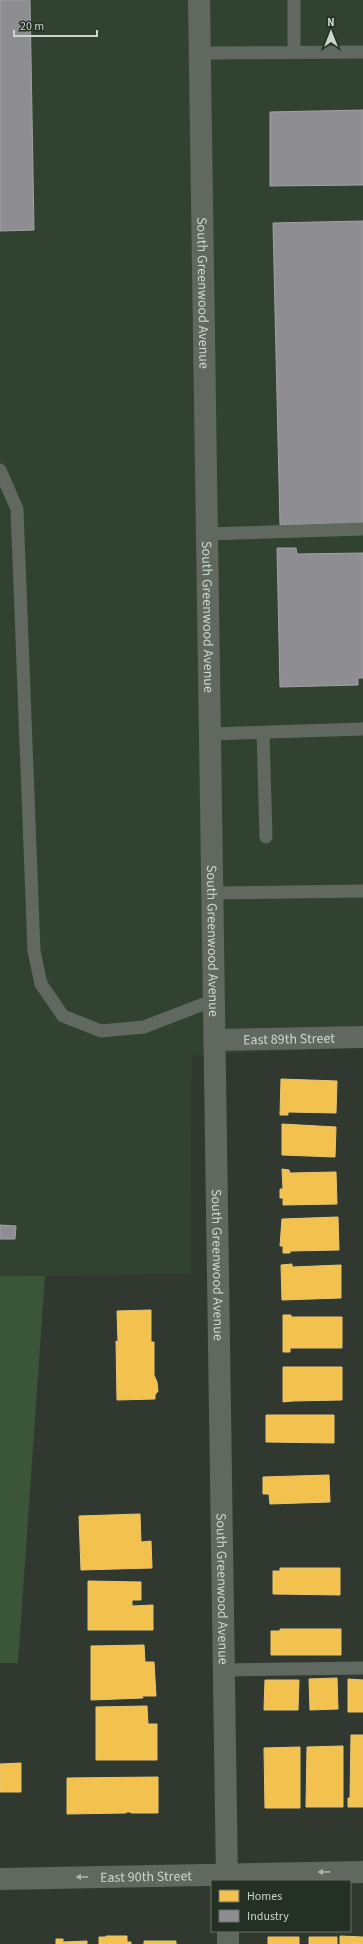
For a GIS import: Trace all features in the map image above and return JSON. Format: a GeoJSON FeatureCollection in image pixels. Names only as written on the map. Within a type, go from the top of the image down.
{"type":"FeatureCollection","features":[{"type":"Feature","properties":{"kind":"street","name":"South Greenwood Avenue"},"geometry":{"type":"LineString","coordinates":[[199,0],[227,1878]]}},
{"type":"Feature","properties":{"kind":"street","name":"East 89th Street"},"geometry":{"type":"LineString","coordinates":[[215,1040],[363,1037]]}},
{"type":"Feature","properties":{"kind":"street","name":"East 90th Street"},"geometry":{"type":"LineString","coordinates":[[0,1879],[227,1878],[363,1872]]}},
{"type":"Feature","properties":{"kind":"street"},"geometry":{"type":"LineString","coordinates":[[228,1932],[228,1944]]}},
{"type":"Feature","properties":{"kind":"lane"},"geometry":{"type":"LineString","coordinates":[[294,0],[294,52]]}},
{"type":"Feature","properties":{"kind":"lane"},"geometry":{"type":"LineString","coordinates":[[200,53],[363,52]]}},
{"type":"Feature","properties":{"kind":"lane"},"geometry":{"type":"LineString","coordinates":[[0,470],[17,509],[34,951],[41,984],[63,1016],[101,1031],[144,1027],[214,1000]]}},
{"type":"Feature","properties":{"kind":"lane"},"geometry":{"type":"LineString","coordinates":[[207,534],[363,528]]}},
{"type":"Feature","properties":{"kind":"lane"},"geometry":{"type":"LineString","coordinates":[[210,734],[363,729]]}},
{"type":"Feature","properties":{"kind":"lane"},"geometry":{"type":"LineString","coordinates":[[263,732],[266,837]]}},
{"type":"Feature","properties":{"kind":"lane"},"geometry":{"type":"LineString","coordinates":[[212,892],[363,891]]}},
{"type":"Feature","properties":{"kind":"lane"},"geometry":{"type":"LineString","coordinates":[[224,1670],[363,1668]]}},
{"type":"Feature","properties":{"kind":"shaded area"},"geometry":{"type":"Polygon","coordinates":[[[0,0],[363,0],[363,1048],[192,1055],[191,1274],[0,1276],[0,0]]]}},
{"type":"Feature","properties":{"kind":"shaded area"},"geometry":{"type":"Polygon","coordinates":[[[0,1276],[45,1276],[18,1663],[0,1663],[0,1276]]]}},
{"type":"Feature","properties":{"kind":"building: Homes"},"geometry":{"type":"Polygon","coordinates":[[[281,1079],[337,1081],[336,1113],[288,1112],[288,1115],[280,1115],[281,1079]]]}},
{"type":"Feature","properties":{"kind":"building: Homes"},"geometry":{"type":"Polygon","coordinates":[[[282,1124],[336,1127],[335,1157],[282,1155],[282,1124]]]}},
{"type":"Feature","properties":{"kind":"building: Homes"},"geometry":{"type":"Polygon","coordinates":[[[282,1169],[289,1170],[290,1173],[336,1172],[337,1204],[283,1205],[283,1198],[280,1198],[280,1189],[283,1189],[282,1169]]]}},
{"type":"Feature","properties":{"kind":"building: Homes"},"geometry":{"type":"Polygon","coordinates":[[[338,1217],[339,1250],[290,1251],[290,1253],[283,1253],[283,1246],[280,1246],[282,1219],[338,1217]]]}},
{"type":"Feature","properties":{"kind":"building: Homes"},"geometry":{"type":"Polygon","coordinates":[[[292,1264],[292,1267],[341,1265],[341,1298],[282,1300],[281,1265],[292,1264]]]}},
{"type":"Feature","properties":{"kind":"building: Homes"},"geometry":{"type":"Polygon","coordinates":[[[151,1310],[151,1342],[154,1342],[154,1375],[157,1382],[158,1391],[155,1395],[155,1399],[117,1400],[117,1311],[151,1310]]]}},
{"type":"Feature","properties":{"kind":"building: Homes"},"geometry":{"type":"Polygon","coordinates":[[[283,1315],[291,1315],[291,1317],[342,1317],[342,1348],[290,1348],[290,1352],[283,1352],[283,1315]]]}},
{"type":"Feature","properties":{"kind":"building: Homes"},"geometry":{"type":"Polygon","coordinates":[[[283,1367],[342,1367],[342,1400],[283,1402],[283,1367]]]}},
{"type":"Feature","properties":{"kind":"building: Homes"},"geometry":{"type":"Polygon","coordinates":[[[266,1415],[334,1415],[334,1443],[266,1442],[266,1415]]]}},
{"type":"Feature","properties":{"kind":"building: Homes"},"geometry":{"type":"Polygon","coordinates":[[[329,1475],[330,1502],[270,1504],[269,1494],[263,1494],[263,1477],[329,1475]]]}},
{"type":"Feature","properties":{"kind":"building: Homes"},"geometry":{"type":"Polygon","coordinates":[[[140,1514],[141,1542],[151,1541],[152,1568],[81,1570],[79,1516],[140,1514]]]}},
{"type":"Feature","properties":{"kind":"building: Homes"},"geometry":{"type":"Polygon","coordinates":[[[280,1568],[340,1568],[340,1595],[273,1594],[273,1571],[280,1571],[280,1568]]]}},
{"type":"Feature","properties":{"kind":"building: Homes"},"geometry":{"type":"Polygon","coordinates":[[[88,1581],[141,1582],[141,1600],[132,1600],[132,1606],[153,1605],[153,1630],[88,1630],[88,1581]]]}},
{"type":"Feature","properties":{"kind":"building: Homes"},"geometry":{"type":"Polygon","coordinates":[[[280,1629],[341,1629],[341,1655],[271,1655],[271,1631],[280,1631],[280,1629]]]}},
{"type":"Feature","properties":{"kind":"building: Homes"},"geometry":{"type":"Polygon","coordinates":[[[144,1645],[145,1662],[154,1662],[156,1696],[91,1700],[91,1646],[144,1645]]]}},
{"type":"Feature","properties":{"kind":"building: Homes"},"geometry":{"type":"Polygon","coordinates":[[[337,1678],[338,1709],[310,1710],[309,1679],[337,1678]]]}},
{"type":"Feature","properties":{"kind":"building: Homes"},"geometry":{"type":"Polygon","coordinates":[[[348,1679],[363,1680],[363,1712],[348,1712],[348,1679]]]}},
{"type":"Feature","properties":{"kind":"building: Homes"},"geometry":{"type":"Polygon","coordinates":[[[265,1680],[299,1680],[298,1710],[264,1710],[265,1680]]]}},
{"type":"Feature","properties":{"kind":"building: Homes"},"geometry":{"type":"Polygon","coordinates":[[[147,1706],[148,1724],[157,1724],[157,1760],[96,1760],[96,1707],[147,1706]]]}},
{"type":"Feature","properties":{"kind":"building: Homes"},"geometry":{"type":"Polygon","coordinates":[[[351,1735],[363,1735],[363,1807],[348,1807],[348,1798],[350,1798],[351,1735]]]}},
{"type":"Feature","properties":{"kind":"building: Homes"},"geometry":{"type":"Polygon","coordinates":[[[343,1746],[343,1807],[306,1807],[307,1747],[343,1746]]]}},
{"type":"Feature","properties":{"kind":"building: Homes"},"geometry":{"type":"Polygon","coordinates":[[[300,1747],[300,1808],[265,1808],[264,1748],[300,1747]]]}},
{"type":"Feature","properties":{"kind":"building: Homes"},"geometry":{"type":"Polygon","coordinates":[[[21,1763],[21,1792],[0,1792],[0,1764],[21,1763]]]}},
{"type":"Feature","properties":{"kind":"building: Homes"},"geometry":{"type":"Polygon","coordinates":[[[158,1777],[158,1813],[126,1812],[67,1814],[67,1778],[158,1777]]]}},
{"type":"Feature","properties":{"kind":"building: Homes"},"geometry":{"type":"Polygon","coordinates":[[[127,1936],[127,1942],[131,1942],[131,1944],[99,1944],[99,1937],[127,1936]]]}},
{"type":"Feature","properties":{"kind":"building: Homes"},"geometry":{"type":"Polygon","coordinates":[[[340,1936],[363,1937],[363,1944],[340,1944],[340,1936]]]}},
{"type":"Feature","properties":{"kind":"building: Homes"},"geometry":{"type":"Polygon","coordinates":[[[268,1937],[299,1937],[299,1944],[268,1944],[268,1937]]]}},
{"type":"Feature","properties":{"kind":"building: Homes"},"geometry":{"type":"Polygon","coordinates":[[[309,1937],[337,1937],[337,1944],[309,1944],[309,1937]]]}},
{"type":"Feature","properties":{"kind":"building: Homes"},"geometry":{"type":"Polygon","coordinates":[[[56,1939],[63,1939],[63,1942],[87,1941],[87,1944],[56,1944],[56,1939]]]}},
{"type":"Feature","properties":{"kind":"building: Homes"},"geometry":{"type":"Polygon","coordinates":[[[144,1941],[176,1941],[176,1944],[144,1944],[144,1941]]]}},
{"type":"Feature","properties":{"kind":"building: Industry"},"geometry":{"type":"Polygon","coordinates":[[[0,0],[30,0],[34,230],[0,231],[0,0]]]}},
{"type":"Feature","properties":{"kind":"building: Industry"},"geometry":{"type":"Polygon","coordinates":[[[363,110],[363,185],[270,186],[270,112],[363,110]]]}},
{"type":"Feature","properties":{"kind":"building: Industry"},"geometry":{"type":"Polygon","coordinates":[[[363,221],[363,523],[280,525],[273,223],[363,221]]]}},
{"type":"Feature","properties":{"kind":"building: Industry"},"geometry":{"type":"Polygon","coordinates":[[[277,548],[296,548],[297,554],[363,553],[363,678],[358,678],[358,685],[280,687],[277,548]]]}},
{"type":"Feature","properties":{"kind":"building: Industry"},"geometry":{"type":"Polygon","coordinates":[[[0,1225],[16,1226],[15,1239],[0,1239],[0,1225]]]}}]}
